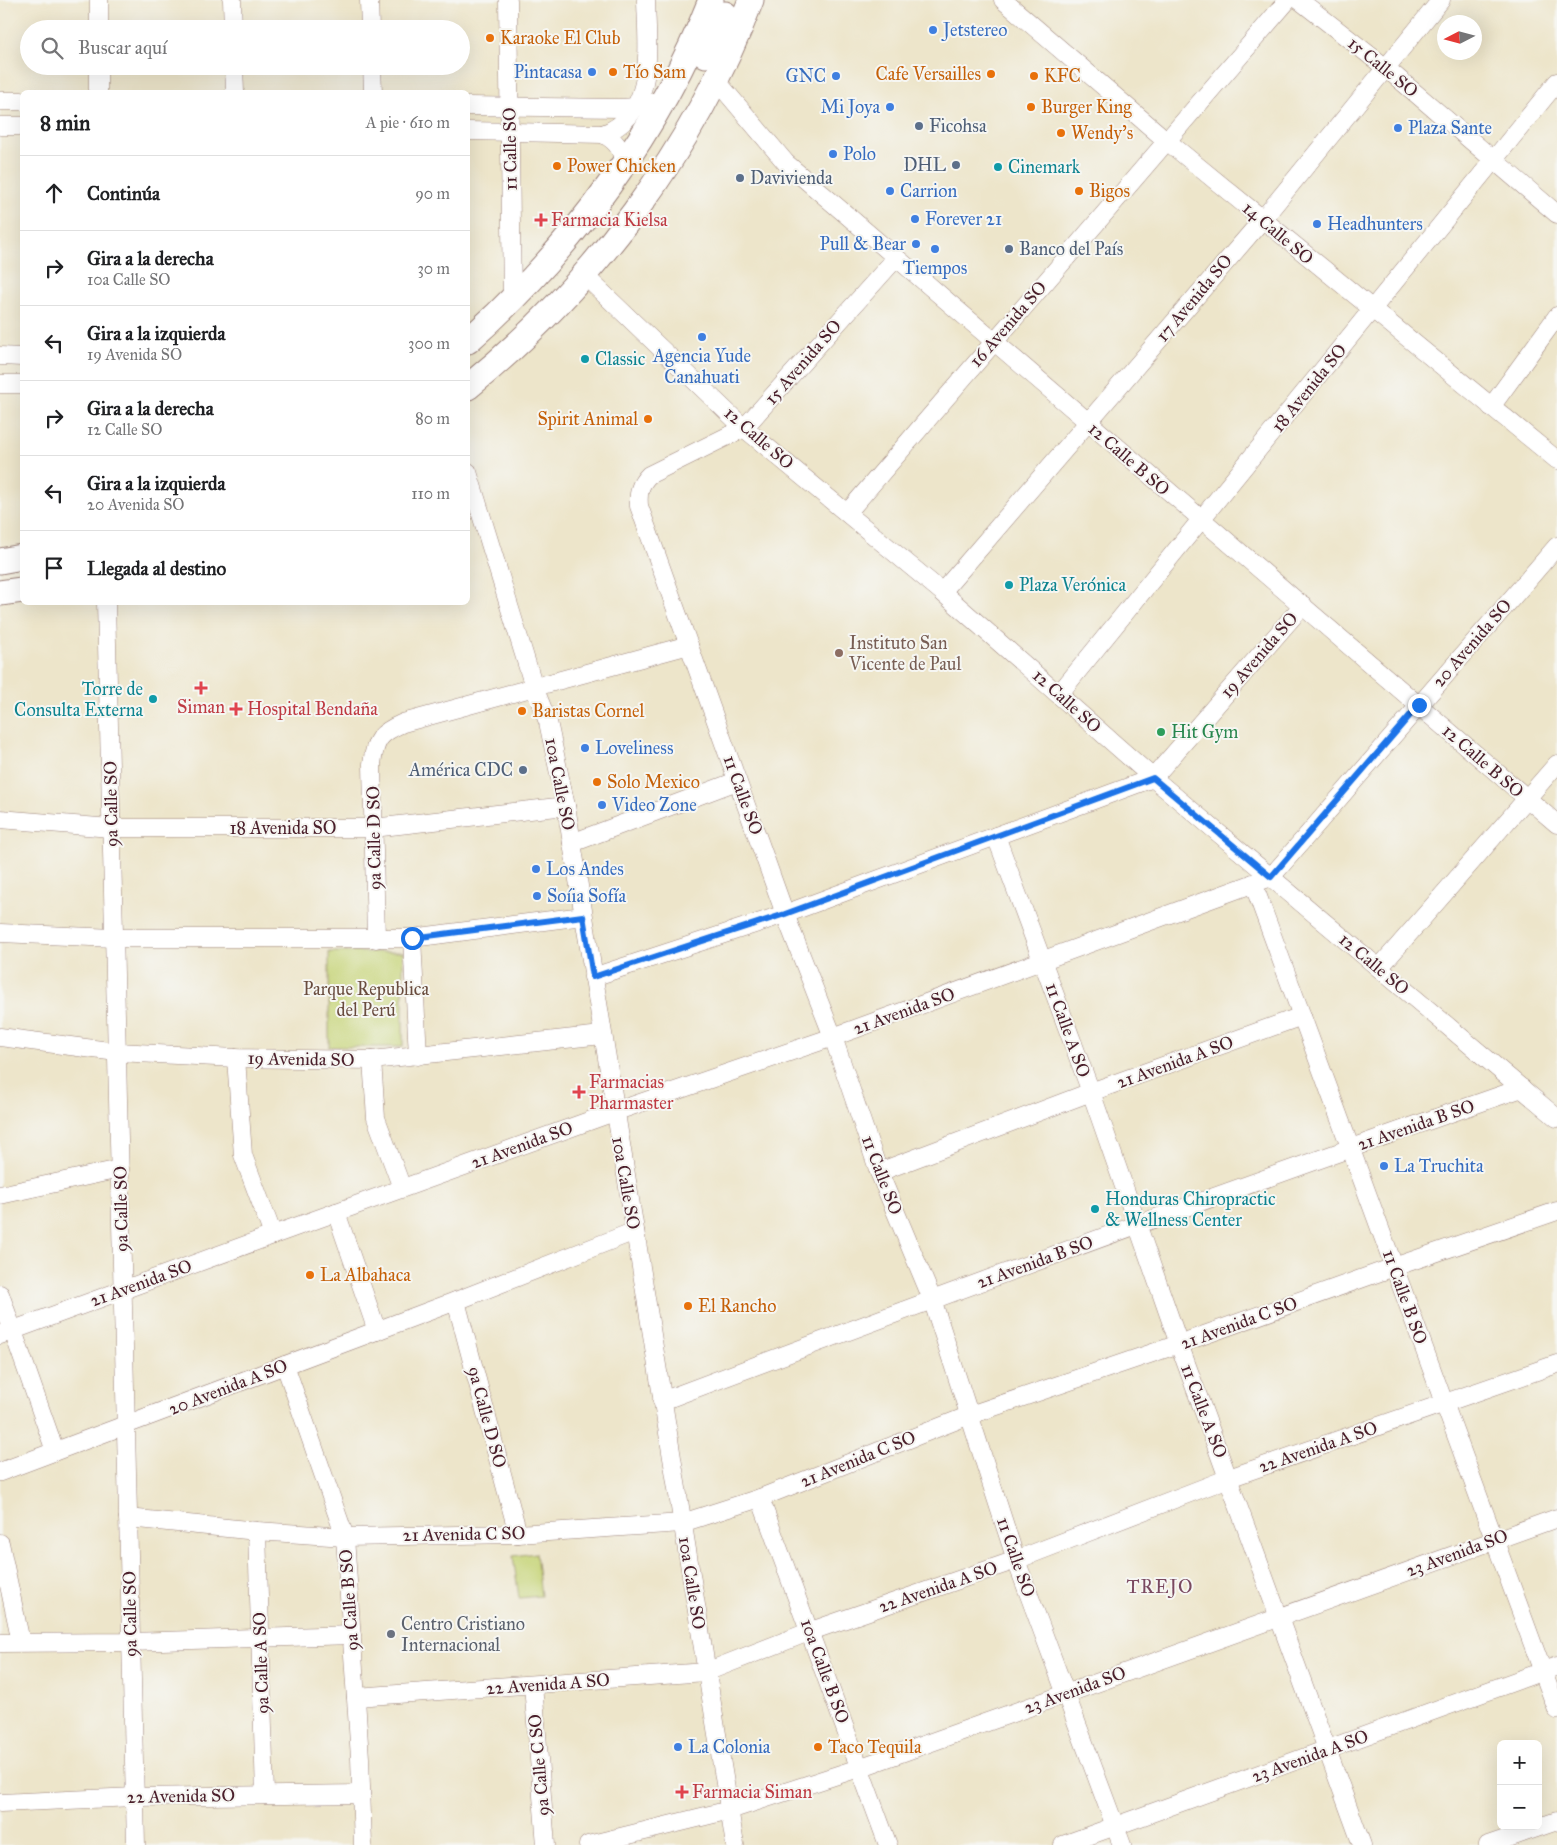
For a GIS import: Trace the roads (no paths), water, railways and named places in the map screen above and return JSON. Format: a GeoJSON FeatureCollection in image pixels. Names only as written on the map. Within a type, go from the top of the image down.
{"type":"FeatureCollection","features":[{"type":"Feature","properties":{"kind":"highway"},"geometry":{"type":"LineString","coordinates":[[470,385],[542,321],[584,275],[631,216],[674,154],[716,80],[751,0]]}},
{"type":"Feature","properties":{"kind":"highway"},"geometry":{"type":"LineString","coordinates":[[470,339],[555,253],[594,205],[624,162],[662,100],[697,36],[718,7]]}},
{"type":"Feature","properties":{"kind":"highway"},"geometry":{"type":"LineString","coordinates":[[555,253],[610,205],[673,115],[711,44],[718,7]]}},
{"type":"Feature","properties":{"kind":"highway"},"geometry":{"type":"LineString","coordinates":[[0,561],[20,558]]}},
{"type":"Feature","properties":{"kind":"highway"},"geometry":{"type":"LineString","coordinates":[[0,593],[20,590]]}},
{"type":"Feature","properties":{"kind":"street"},"geometry":{"type":"LineString","coordinates":[[99,0],[99,20]]}},
{"type":"Feature","properties":{"kind":"street"},"geometry":{"type":"LineString","coordinates":[[232,0],[233,20]]}},
{"type":"Feature","properties":{"kind":"street"},"geometry":{"type":"LineString","coordinates":[[369,0],[370,20]]}},
{"type":"Feature","properties":{"kind":"street","name":"11 Calle SO"},"geometry":{"type":"LineString","coordinates":[[508,0],[512,298]]}},
{"type":"Feature","properties":{"kind":"street"},"geometry":{"type":"LineString","coordinates":[[603,134],[626,121],[636,107],[647,72],[646,0]]}},
{"type":"Feature","properties":{"kind":"street","name":"14 Calle SO"},"geometry":{"type":"LineString","coordinates":[[1003,0],[1262,220],[1557,460]]}},
{"type":"Feature","properties":{"kind":"street","name":"16 Avenida SO"},"geometry":{"type":"LineString","coordinates":[[847,513],[1288,0]]}},
{"type":"Feature","properties":{"kind":"street","name":"15 Calle SO"},"geometry":{"type":"LineString","coordinates":[[1299,0],[1386,68],[1557,214]]}},
{"type":"Feature","properties":{"kind":"street","name":"17 Avenida SO"},"geometry":{"type":"LineString","coordinates":[[942,592],[1262,220],[1441,0]]}},
{"type":"Feature","properties":{"kind":"street"},"geometry":{"type":"LineString","coordinates":[[98,75],[98,90]]}},
{"type":"Feature","properties":{"kind":"street"},"geometry":{"type":"LineString","coordinates":[[234,75],[235,90]]}},
{"type":"Feature","properties":{"kind":"street"},"geometry":{"type":"LineString","coordinates":[[372,75],[373,90]]}},
{"type":"Feature","properties":{"kind":"street","name":"12 Calle B SO"},"geometry":{"type":"LineString","coordinates":[[716,80],[786,163],[1557,824]]}},
{"type":"Feature","properties":{"kind":"street","name":"18 Avenida SO"},"geometry":{"type":"LineString","coordinates":[[1059,694],[1557,82]]}},
{"type":"Feature","properties":{"kind":"street"},"geometry":{"type":"LineString","coordinates":[[470,106],[636,107],[662,100]]}},
{"type":"Feature","properties":{"kind":"street"},"geometry":{"type":"LineString","coordinates":[[0,101],[20,102]]}},
{"type":"Feature","properties":{"kind":"street"},"geometry":{"type":"LineString","coordinates":[[0,126],[20,126]]}},
{"type":"Feature","properties":{"kind":"street"},"geometry":{"type":"LineString","coordinates":[[470,131],[603,134],[613,139],[621,148],[624,162]]}},
{"type":"Feature","properties":{"kind":"street","name":"15 Avenida SO"},"geometry":{"type":"LineString","coordinates":[[639,506],[638,493],[642,482],[649,475],[744,428],[896,258]]}},
{"type":"Feature","properties":{"kind":"street","name":"12 Calle SO"},"geometry":{"type":"LineString","coordinates":[[584,275],[744,428],[942,592],[1153,778],[1557,1118]]}},
{"type":"Feature","properties":{"kind":"street"},"geometry":{"type":"LineString","coordinates":[[1491,407],[1557,316]]}},
{"type":"Feature","properties":{"kind":"street"},"geometry":{"type":"LineString","coordinates":[[0,356],[20,357]]}},
{"type":"Feature","properties":{"kind":"street"},"geometry":{"type":"LineString","coordinates":[[0,384],[20,384]]}},
{"type":"Feature","properties":{"kind":"street","name":"10a Calle SO"},"geometry":{"type":"LineString","coordinates":[[470,479],[534,687],[548,722],[566,806],[614,1112],[735,1845]]}},
{"type":"Feature","properties":{"kind":"street","name":"11 Calle SO"},"geometry":{"type":"LineString","coordinates":[[639,506],[785,914],[833,1037],[879,1172],[932,1300],[1016,1560],[1122,1845]]}},
{"type":"Feature","properties":{"kind":"street","name":"20 Avenida SO"},"geometry":{"type":"LineString","coordinates":[[1271,877],[1557,546]]}},
{"type":"Feature","properties":{"kind":"street","name":"9a Calle SO"},"geometry":{"type":"LineString","coordinates":[[106,605],[136,1845]]}},
{"type":"Feature","properties":{"kind":"street","name":"19 Avenida SO"},"geometry":{"type":"LineString","coordinates":[[593,977],[785,914],[1153,778],[1303,605]]}},
{"type":"Feature","properties":{"kind":"street"},"geometry":{"type":"LineString","coordinates":[[534,687],[689,646]]}},
{"type":"Feature","properties":{"kind":"street","name":"9a Calle D SO"},"geometry":{"type":"LineString","coordinates":[[376,939],[372,764],[378,738],[386,730],[403,723],[534,687]]}},
{"type":"Feature","properties":{"kind":"street"},"geometry":{"type":"LineString","coordinates":[[1379,968],[1557,764]]}},
{"type":"Feature","properties":{"kind":"street"},"geometry":{"type":"LineString","coordinates":[[572,843],[737,781]]}},
{"type":"Feature","properties":{"kind":"street","name":"18 Avenida SO"},"geometry":{"type":"LineString","coordinates":[[0,820],[111,828],[373,828],[566,806]]}},
{"type":"Feature","properties":{"kind":"street","name":"11 Calle A SO"},"geometry":{"type":"LineString","coordinates":[[996,836],[1091,1092],[1136,1226],[1362,1845]]}},
{"type":"Feature","properties":{"kind":"street","name":"21 Avenida SO"},"geometry":{"type":"LineString","coordinates":[[6,1333],[402,1188],[614,1112],[833,1037],[1271,877]]}},
{"type":"Feature","properties":{"kind":"street","name":"11 Calle B SO"},"geometry":{"type":"LineString","coordinates":[[1253,884],[1494,1540],[1550,1668],[1557,1710]]}},
{"type":"Feature","properties":{"kind":"street"},"geometry":{"type":"LineString","coordinates":[[0,933],[114,938],[412,938],[583,916]]}},
{"type":"Feature","properties":{"kind":"street"},"geometry":{"type":"LineString","coordinates":[[412,938],[418,1056]]}},
{"type":"Feature","properties":{"kind":"street","name":"21 Avenida A SO"},"geometry":{"type":"LineString","coordinates":[[879,1172],[1091,1092],[1302,1016]]}},
{"type":"Feature","properties":{"kind":"street","name":"19 Avenida SO"},"geometry":{"type":"LineString","coordinates":[[0,1037],[117,1052],[236,1058],[372,1060],[602,1035]]}},
{"type":"Feature","properties":{"kind":"street"},"geometry":{"type":"LineString","coordinates":[[236,1058],[243,1155],[273,1235]]}},
{"type":"Feature","properties":{"kind":"street"},"geometry":{"type":"LineString","coordinates":[[372,1060],[376,1118],[402,1188]]}},
{"type":"Feature","properties":{"kind":"street","name":"21 Avenida B SO"},"geometry":{"type":"LineString","coordinates":[[662,1401],[932,1300],[1350,1148],[1522,1088]]}},
{"type":"Feature","properties":{"kind":"street"},"geometry":{"type":"LineString","coordinates":[[0,1195],[120,1169]]}},
{"type":"Feature","properties":{"kind":"street","name":"21 Avenida C SO"},"geometry":{"type":"LineString","coordinates":[[128,1518],[257,1531],[345,1537],[518,1534],[682,1523],[760,1498],[970,1415],[1179,1344],[1557,1211]]}},
{"type":"Feature","properties":{"kind":"street"},"geometry":{"type":"LineString","coordinates":[[336,1212],[377,1331]]}},
{"type":"Feature","properties":{"kind":"street"},"geometry":{"type":"LineString","coordinates":[[456,1301],[635,1231]]}},
{"type":"Feature","properties":{"kind":"street"},"geometry":{"type":"LineString","coordinates":[[0,1294],[6,1333],[56,1451]]}},
{"type":"Feature","properties":{"kind":"street","name":"9a Calle D SO"},"geometry":{"type":"LineString","coordinates":[[456,1301],[518,1534]]}},
{"type":"Feature","properties":{"kind":"street","name":"20 Avenida A SO"},"geometry":{"type":"LineString","coordinates":[[0,1472],[456,1301]]}},
{"type":"Feature","properties":{"kind":"street","name":"22 Avenida A SO"},"geometry":{"type":"LineString","coordinates":[[356,1697],[706,1672],[811,1631],[1016,1560],[1229,1478],[1557,1364]]}},
{"type":"Feature","properties":{"kind":"street","name":"9a Calle B SO"},"geometry":{"type":"LineString","coordinates":[[285,1365],[345,1537],[356,1697],[363,1845]]}},
{"type":"Feature","properties":{"kind":"street","name":"10a Calle B SO"},"geometry":{"type":"LineString","coordinates":[[760,1498],[811,1631],[858,1768],[888,1845]]}},
{"type":"Feature","properties":{"kind":"street","name":"23 Avenida SO"},"geometry":{"type":"LineString","coordinates":[[588,1845],[730,1810],[858,1768],[1557,1518]]}},
{"type":"Feature","properties":{"kind":"street","name":"9a Calle A SO"},"geometry":{"type":"LineString","coordinates":[[257,1531],[265,1795]]}},
{"type":"Feature","properties":{"kind":"street"},"geometry":{"type":"LineString","coordinates":[[0,1544],[21,1642]]}},
{"type":"Feature","properties":{"kind":"street"},"geometry":{"type":"LineString","coordinates":[[0,1642],[131,1642],[352,1635]]}},
{"type":"Feature","properties":{"kind":"street","name":"23 Avenida A SO"},"geometry":{"type":"LineString","coordinates":[[1063,1845],[1327,1751],[1550,1668]]}},
{"type":"Feature","properties":{"kind":"street","name":"9a Calle C SO"},"geometry":{"type":"LineString","coordinates":[[533,1685],[546,1845]]}},
{"type":"Feature","properties":{"kind":"street","name":"22 Avenida SO"},"geometry":{"type":"LineString","coordinates":[[0,1803],[135,1797],[361,1794]]}},
{"type":"Feature","properties":{"kind":"street"},"geometry":{"type":"LineString","coordinates":[[1488,1845],[1557,1821]]}},
{"type":"Feature","properties":{"kind":"place","name":"Jetstereo"},"geometry":{"type":"Point","coordinates":[933,30]}},
{"type":"Feature","properties":{"kind":"place","name":"Karaoke El Club"},"geometry":{"type":"Point","coordinates":[490,38]}},
{"type":"Feature","properties":{"kind":"place","name":"Pintacasa"},"geometry":{"type":"Point","coordinates":[592,72]}},
{"type":"Feature","properties":{"kind":"place","name":"Tío Sam"},"geometry":{"type":"Point","coordinates":[613,72]}},
{"type":"Feature","properties":{"kind":"place","name":"Cafe Versailles"},"geometry":{"type":"Point","coordinates":[991,74]}},
{"type":"Feature","properties":{"kind":"place","name":"GNC"},"geometry":{"type":"Point","coordinates":[836,76]}},
{"type":"Feature","properties":{"kind":"place","name":"KFC"},"geometry":{"type":"Point","coordinates":[1034,76]}},
{"type":"Feature","properties":{"kind":"place","name":"Mi Joya"},"geometry":{"type":"Point","coordinates":[890,107]}},
{"type":"Feature","properties":{"kind":"place","name":"Burger King"},"geometry":{"type":"Point","coordinates":[1031,107]}},
{"type":"Feature","properties":{"kind":"place","name":"Ficohsa"},"geometry":{"type":"Point","coordinates":[919,126]}},
{"type":"Feature","properties":{"kind":"place","name":"Plaza Sante"},"geometry":{"type":"Point","coordinates":[1398,128]}},
{"type":"Feature","properties":{"kind":"place","name":"Wendy's"},"geometry":{"type":"Point","coordinates":[1061,133]}},
{"type":"Feature","properties":{"kind":"place","name":"Polo"},"geometry":{"type":"Point","coordinates":[833,154]}},
{"type":"Feature","properties":{"kind":"place","name":"DHL"},"geometry":{"type":"Point","coordinates":[956,165]}},
{"type":"Feature","properties":{"kind":"place","name":"Power Chicken"},"geometry":{"type":"Point","coordinates":[557,166]}},
{"type":"Feature","properties":{"kind":"place","name":"Cinemark"},"geometry":{"type":"Point","coordinates":[998,167]}},
{"type":"Feature","properties":{"kind":"place","name":"Davivienda"},"geometry":{"type":"Point","coordinates":[740,178]}},
{"type":"Feature","properties":{"kind":"place","name":"Carrion"},"geometry":{"type":"Point","coordinates":[890,191]}},
{"type":"Feature","properties":{"kind":"place","name":"Bigos"},"geometry":{"type":"Point","coordinates":[1079,191]}},
{"type":"Feature","properties":{"kind":"place","name":"Forever 21"},"geometry":{"type":"Point","coordinates":[915,219]}},
{"type":"Feature","properties":{"kind":"place","name":"Farmacia Kielsa"},"geometry":{"type":"Point","coordinates":[541,220]}},
{"type":"Feature","properties":{"kind":"place","name":"Headhunters"},"geometry":{"type":"Point","coordinates":[1317,224]}},
{"type":"Feature","properties":{"kind":"place","name":"Pull & Bear"},"geometry":{"type":"Point","coordinates":[916,244]}},
{"type":"Feature","properties":{"kind":"place","name":"Tiempos"},"geometry":{"type":"Point","coordinates":[935,249]}},
{"type":"Feature","properties":{"kind":"place","name":"Banco del País"},"geometry":{"type":"Point","coordinates":[1009,249]}},
{"type":"Feature","properties":{"kind":"place","name":"Agencia Yude Canahuati"},"geometry":{"type":"Point","coordinates":[702,337]}},
{"type":"Feature","properties":{"kind":"place","name":"Classic"},"geometry":{"type":"Point","coordinates":[585,359]}},
{"type":"Feature","properties":{"kind":"place","name":"Spirit Animal"},"geometry":{"type":"Point","coordinates":[648,419]}},
{"type":"Feature","properties":{"kind":"place","name":"Plaza Verónica"},"geometry":{"type":"Point","coordinates":[1009,585]}},
{"type":"Feature","properties":{"kind":"place","name":"Instituto San Vicente de Paul"},"geometry":{"type":"Point","coordinates":[839,653]}},
{"type":"Feature","properties":{"kind":"place","name":"Siman"},"geometry":{"type":"Point","coordinates":[201,688]}},
{"type":"Feature","properties":{"kind":"place","name":"Torre de Consulta Externa"},"geometry":{"type":"Point","coordinates":[153,699]}},
{"type":"Feature","properties":{"kind":"place","name":"Hospital Bendaña"},"geometry":{"type":"Point","coordinates":[236,709]}},
{"type":"Feature","properties":{"kind":"place","name":"Baristas Cornel"},"geometry":{"type":"Point","coordinates":[522,711]}},
{"type":"Feature","properties":{"kind":"place","name":"Hit Gym"},"geometry":{"type":"Point","coordinates":[1161,732]}},
{"type":"Feature","properties":{"kind":"place","name":"Loveliness"},"geometry":{"type":"Point","coordinates":[585,748]}},
{"type":"Feature","properties":{"kind":"place","name":"América CDC"},"geometry":{"type":"Point","coordinates":[523,770]}},
{"type":"Feature","properties":{"kind":"place","name":"Solo Mexico"},"geometry":{"type":"Point","coordinates":[597,782]}},
{"type":"Feature","properties":{"kind":"place","name":"Video Zone"},"geometry":{"type":"Point","coordinates":[602,805]}},
{"type":"Feature","properties":{"kind":"place","name":"Los Andes"},"geometry":{"type":"Point","coordinates":[536,869]}},
{"type":"Feature","properties":{"kind":"place","name":"Soíia Sofía"},"geometry":{"type":"Point","coordinates":[537,896]}},
{"type":"Feature","properties":{"kind":"place","name":"Farmacias Pharmaster"},"geometry":{"type":"Point","coordinates":[579,1092]}},
{"type":"Feature","properties":{"kind":"place","name":"La Truchita"},"geometry":{"type":"Point","coordinates":[1384,1166]}},
{"type":"Feature","properties":{"kind":"place","name":"Honduras Chiropractic & Wellness Center"},"geometry":{"type":"Point","coordinates":[1095,1209]}},
{"type":"Feature","properties":{"kind":"place","name":"La Albahaca"},"geometry":{"type":"Point","coordinates":[310,1275]}},
{"type":"Feature","properties":{"kind":"place","name":"El Rancho"},"geometry":{"type":"Point","coordinates":[688,1306]}},
{"type":"Feature","properties":{"kind":"place","name":"Centro Cristiano Internacional"},"geometry":{"type":"Point","coordinates":[391,1634]}},
{"type":"Feature","properties":{"kind":"place","name":"La Colonia"},"geometry":{"type":"Point","coordinates":[678,1747]}},
{"type":"Feature","properties":{"kind":"place","name":"Taco Tequila"},"geometry":{"type":"Point","coordinates":[818,1747]}},
{"type":"Feature","properties":{"kind":"place","name":"Farmacia Siman"},"geometry":{"type":"Point","coordinates":[682,1792]}},
{"type":"Feature","properties":{"kind":"district","name":"TREJO"},"geometry":{"type":"Point","coordinates":[1160,1586]}},
{"type":"Feature","properties":{"kind":"park label","name":"Parque Republica del Perú"},"geometry":{"type":"Point","coordinates":[366,1000]}}]}
